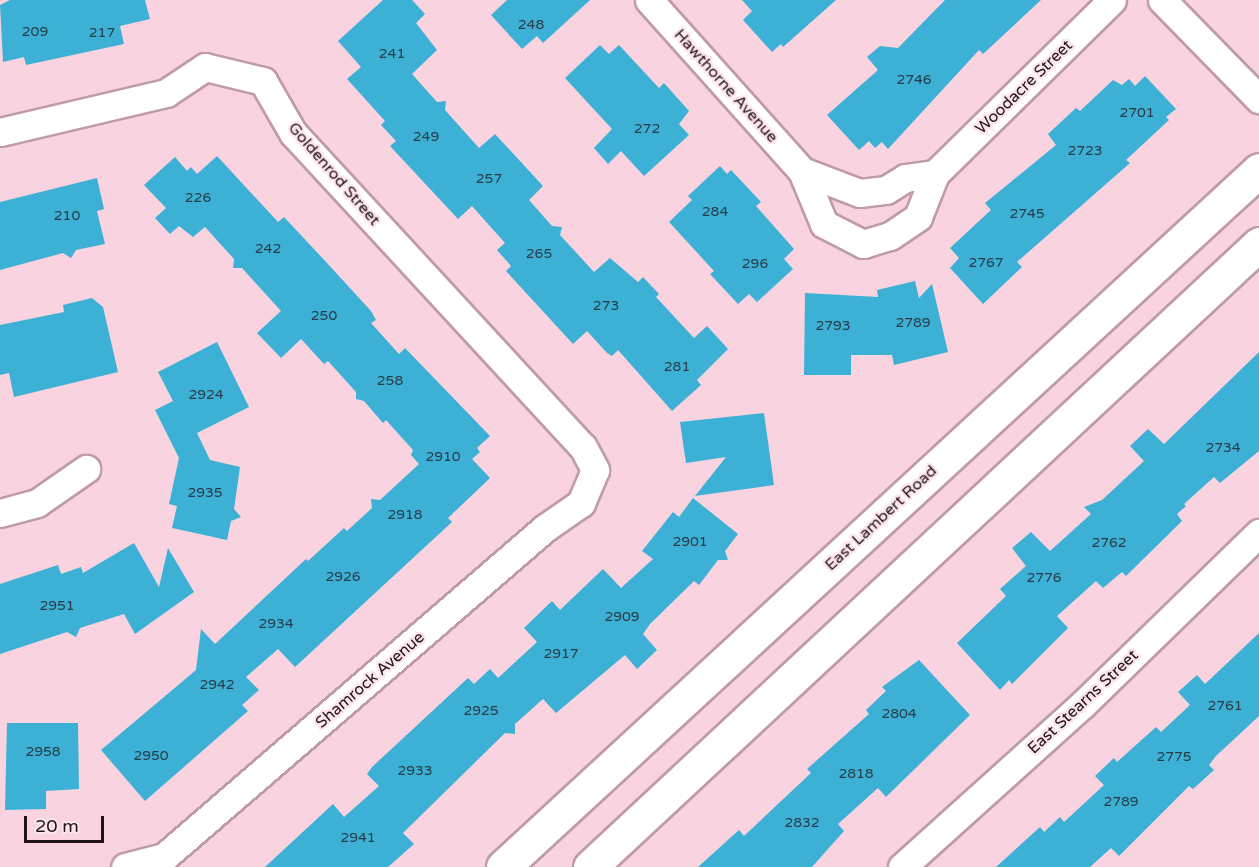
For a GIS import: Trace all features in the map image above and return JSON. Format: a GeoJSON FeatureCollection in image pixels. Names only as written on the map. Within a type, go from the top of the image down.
{"type":"FeatureCollection","features":[{"type":"Feature","properties":{"kind":"main road","name":"East Lambert Road"},"geometry":{"type":"LineString","coordinates":[[503,867],[1259,170]]}},
{"type":"Feature","properties":{"kind":"main road"},"geometry":{"type":"LineString","coordinates":[[590,867],[1259,244]]}},
{"type":"Feature","properties":{"kind":"street","name":"Woodacre Street"},"geometry":{"type":"LineString","coordinates":[[863,244],[890,236],[918,217],[935,174],[1112,0]]}},
{"type":"Feature","properties":{"kind":"street"},"geometry":{"type":"LineString","coordinates":[[1162,0],[1259,99]]}},
{"type":"Feature","properties":{"kind":"street","name":"Hawthorne Avenue"},"geometry":{"type":"LineString","coordinates":[[652,1],[802,171],[824,224],[863,244]]}},
{"type":"Feature","properties":{"kind":"street","name":"Goldenrod Street"},"geometry":{"type":"LineString","coordinates":[[0,132],[166,93],[205,67],[263,81],[294,133],[583,447],[595,470]]}},
{"type":"Feature","properties":{"kind":"street","name":"Hawthorne Avenue"},"geometry":{"type":"LineString","coordinates":[[802,171],[860,193],[886,190],[905,177],[935,174]]}},
{"type":"Feature","properties":{"kind":"street"},"geometry":{"type":"LineString","coordinates":[[0,513],[37,502],[86,469]]}},
{"type":"Feature","properties":{"kind":"street","name":"Shamrock Avenue"},"geometry":{"type":"LineString","coordinates":[[125,867],[164,857],[545,528],[581,503],[595,470]]}},
{"type":"Feature","properties":{"kind":"street","name":"East Stearns Street"},"geometry":{"type":"LineString","coordinates":[[902,867],[1082,705],[1259,533]]}},
{"type":"Feature","properties":{"kind":"building"},"geometry":{"type":"Polygon","coordinates":[[[10,0],[145,0],[150,19],[120,26],[124,44],[26,65],[24,57],[3,62],[0,5],[10,0]]]}},
{"type":"Feature","properties":{"kind":"building"},"geometry":{"type":"Polygon","coordinates":[[[383,0],[412,0],[425,14],[416,23],[437,50],[412,74],[437,102],[446,101],[445,110],[479,148],[495,134],[543,186],[529,200],[552,226],[562,227],[560,235],[594,272],[610,258],[638,282],[643,277],[659,294],[656,297],[694,338],[707,326],[728,349],[697,380],[701,385],[672,411],[618,350],[612,356],[607,353],[587,331],[573,344],[506,271],[511,266],[497,250],[505,243],[472,206],[458,219],[390,146],[396,141],[381,125],[385,121],[347,79],[361,67],[338,41],[383,0]]]}},
{"type":"Feature","properties":{"kind":"building"},"geometry":{"type":"Polygon","coordinates":[[[507,0],[590,0],[543,43],[537,36],[522,49],[491,15],[507,0]]]}},
{"type":"Feature","properties":{"kind":"building"},"geometry":{"type":"Polygon","coordinates":[[[742,0],[836,0],[783,47],[781,44],[772,52],[743,20],[752,11],[742,0]]]}},
{"type":"Feature","properties":{"kind":"building"},"geometry":{"type":"Polygon","coordinates":[[[945,0],[1041,0],[983,54],[979,50],[888,149],[882,142],[875,148],[869,141],[859,150],[827,115],[878,70],[867,57],[880,46],[898,48],[945,0]]]}},
{"type":"Feature","properties":{"kind":"building"},"geometry":{"type":"Polygon","coordinates":[[[600,45],[609,54],[619,45],[659,88],[664,83],[689,111],[679,124],[689,135],[644,176],[621,151],[608,164],[594,148],[612,129],[565,78],[600,45]]]}},
{"type":"Feature","properties":{"kind":"building"},"geometry":{"type":"Polygon","coordinates":[[[1145,76],[1176,109],[1166,117],[1169,120],[1126,160],[1130,163],[1017,262],[1022,267],[983,304],[950,268],[959,258],[950,248],[991,210],[985,203],[1056,145],[1048,134],[1076,108],[1080,111],[1113,80],[1122,85],[1129,79],[1135,86],[1145,76]]]}},
{"type":"Feature","properties":{"kind":"building"},"geometry":{"type":"Polygon","coordinates":[[[217,156],[278,222],[284,217],[327,263],[371,311],[376,320],[371,323],[399,354],[405,348],[490,436],[477,448],[480,452],[472,459],[490,478],[448,518],[452,522],[295,667],[278,649],[246,677],[259,690],[242,705],[248,711],[145,801],[101,750],[196,670],[201,629],[215,644],[306,559],[308,561],[344,528],[347,531],[372,508],[371,499],[380,500],[419,464],[411,455],[413,450],[386,420],[383,423],[364,401],[356,399],[356,392],[328,361],[324,364],[301,339],[281,358],[257,333],[281,311],[242,268],[233,268],[234,259],[205,227],[193,237],[179,226],[170,234],[155,218],[166,208],[144,185],[175,157],[187,171],[191,167],[197,174],[217,156]]]}},
{"type":"Feature","properties":{"kind":"building"},"geometry":{"type":"Polygon","coordinates":[[[720,166],[727,174],[731,170],[761,202],[756,206],[794,249],[784,259],[793,269],[757,302],[749,294],[738,304],[710,274],[714,271],[669,222],[692,200],[688,196],[720,166]]]}},
{"type":"Feature","properties":{"kind":"building"},"geometry":{"type":"Polygon","coordinates":[[[97,178],[104,209],[97,211],[105,244],[76,250],[71,258],[63,253],[0,270],[0,202],[97,178]]]}},
{"type":"Feature","properties":{"kind":"building"},"geometry":{"type":"Polygon","coordinates":[[[915,281],[919,298],[932,284],[948,352],[894,365],[892,355],[851,355],[851,375],[804,375],[805,293],[878,297],[877,290],[915,281]]]}},
{"type":"Feature","properties":{"kind":"building"},"geometry":{"type":"Polygon","coordinates":[[[92,298],[103,307],[118,372],[14,397],[9,373],[0,375],[0,325],[64,312],[63,305],[92,298]]]}},
{"type":"Feature","properties":{"kind":"building"},"geometry":{"type":"Polygon","coordinates":[[[217,342],[249,407],[197,433],[210,460],[240,467],[234,509],[241,517],[231,521],[227,540],[172,528],[177,506],[169,504],[179,458],[155,410],[173,401],[158,372],[217,342]]]}},
{"type":"Feature","properties":{"kind":"building"},"geometry":{"type":"Polygon","coordinates":[[[1259,352],[1259,451],[1220,483],[1214,477],[1184,504],[1186,506],[1177,514],[1182,521],[1126,576],[1122,572],[1103,588],[1096,581],[1057,616],[1068,628],[1012,684],[1009,680],[1000,690],[957,643],[1006,596],[1000,589],[1026,566],[1012,548],[1031,532],[1050,551],[1091,514],[1084,507],[1102,500],[1144,461],[1130,446],[1148,429],[1164,444],[1259,352]]]}},
{"type":"Feature","properties":{"kind":"building"},"geometry":{"type":"Polygon","coordinates":[[[764,413],[774,485],[695,496],[726,457],[686,463],[680,422],[764,413]]]}},
{"type":"Feature","properties":{"kind":"building"},"geometry":{"type":"Polygon","coordinates":[[[693,498],[738,534],[725,551],[728,560],[718,560],[699,585],[694,581],[650,624],[643,634],[657,650],[637,669],[625,655],[556,713],[543,699],[515,724],[515,734],[505,733],[403,833],[414,844],[388,867],[265,867],[333,804],[344,817],[379,786],[367,774],[372,767],[468,678],[474,684],[490,669],[498,678],[537,642],[524,628],[552,601],[560,610],[603,569],[621,588],[653,559],[642,551],[673,512],[679,517],[693,498]]]}},
{"type":"Feature","properties":{"kind":"building"},"geometry":{"type":"Polygon","coordinates":[[[134,543],[159,587],[168,548],[194,592],[135,634],[124,614],[80,628],[76,637],[67,632],[0,654],[0,584],[58,565],[61,574],[81,567],[83,573],[134,543]]]}},
{"type":"Feature","properties":{"kind":"building"},"geometry":{"type":"Polygon","coordinates":[[[1259,633],[1259,716],[1216,756],[1209,765],[1214,770],[1193,789],[1189,786],[1119,856],[1111,848],[1090,867],[996,867],[1040,827],[1044,832],[1060,817],[1064,822],[1104,785],[1095,776],[1114,758],[1117,762],[1156,727],[1161,732],[1190,705],[1178,692],[1197,675],[1205,684],[1259,633]]]}},
{"type":"Feature","properties":{"kind":"building"},"geometry":{"type":"Polygon","coordinates":[[[919,660],[970,715],[886,797],[878,788],[838,824],[844,831],[812,867],[698,867],[739,830],[744,836],[811,773],[807,769],[869,714],[866,710],[886,691],[882,687],[919,660]]]}},
{"type":"Feature","properties":{"kind":"building"},"geometry":{"type":"Polygon","coordinates":[[[7,723],[78,723],[79,789],[46,791],[46,809],[5,810],[7,723]]]}}]}
